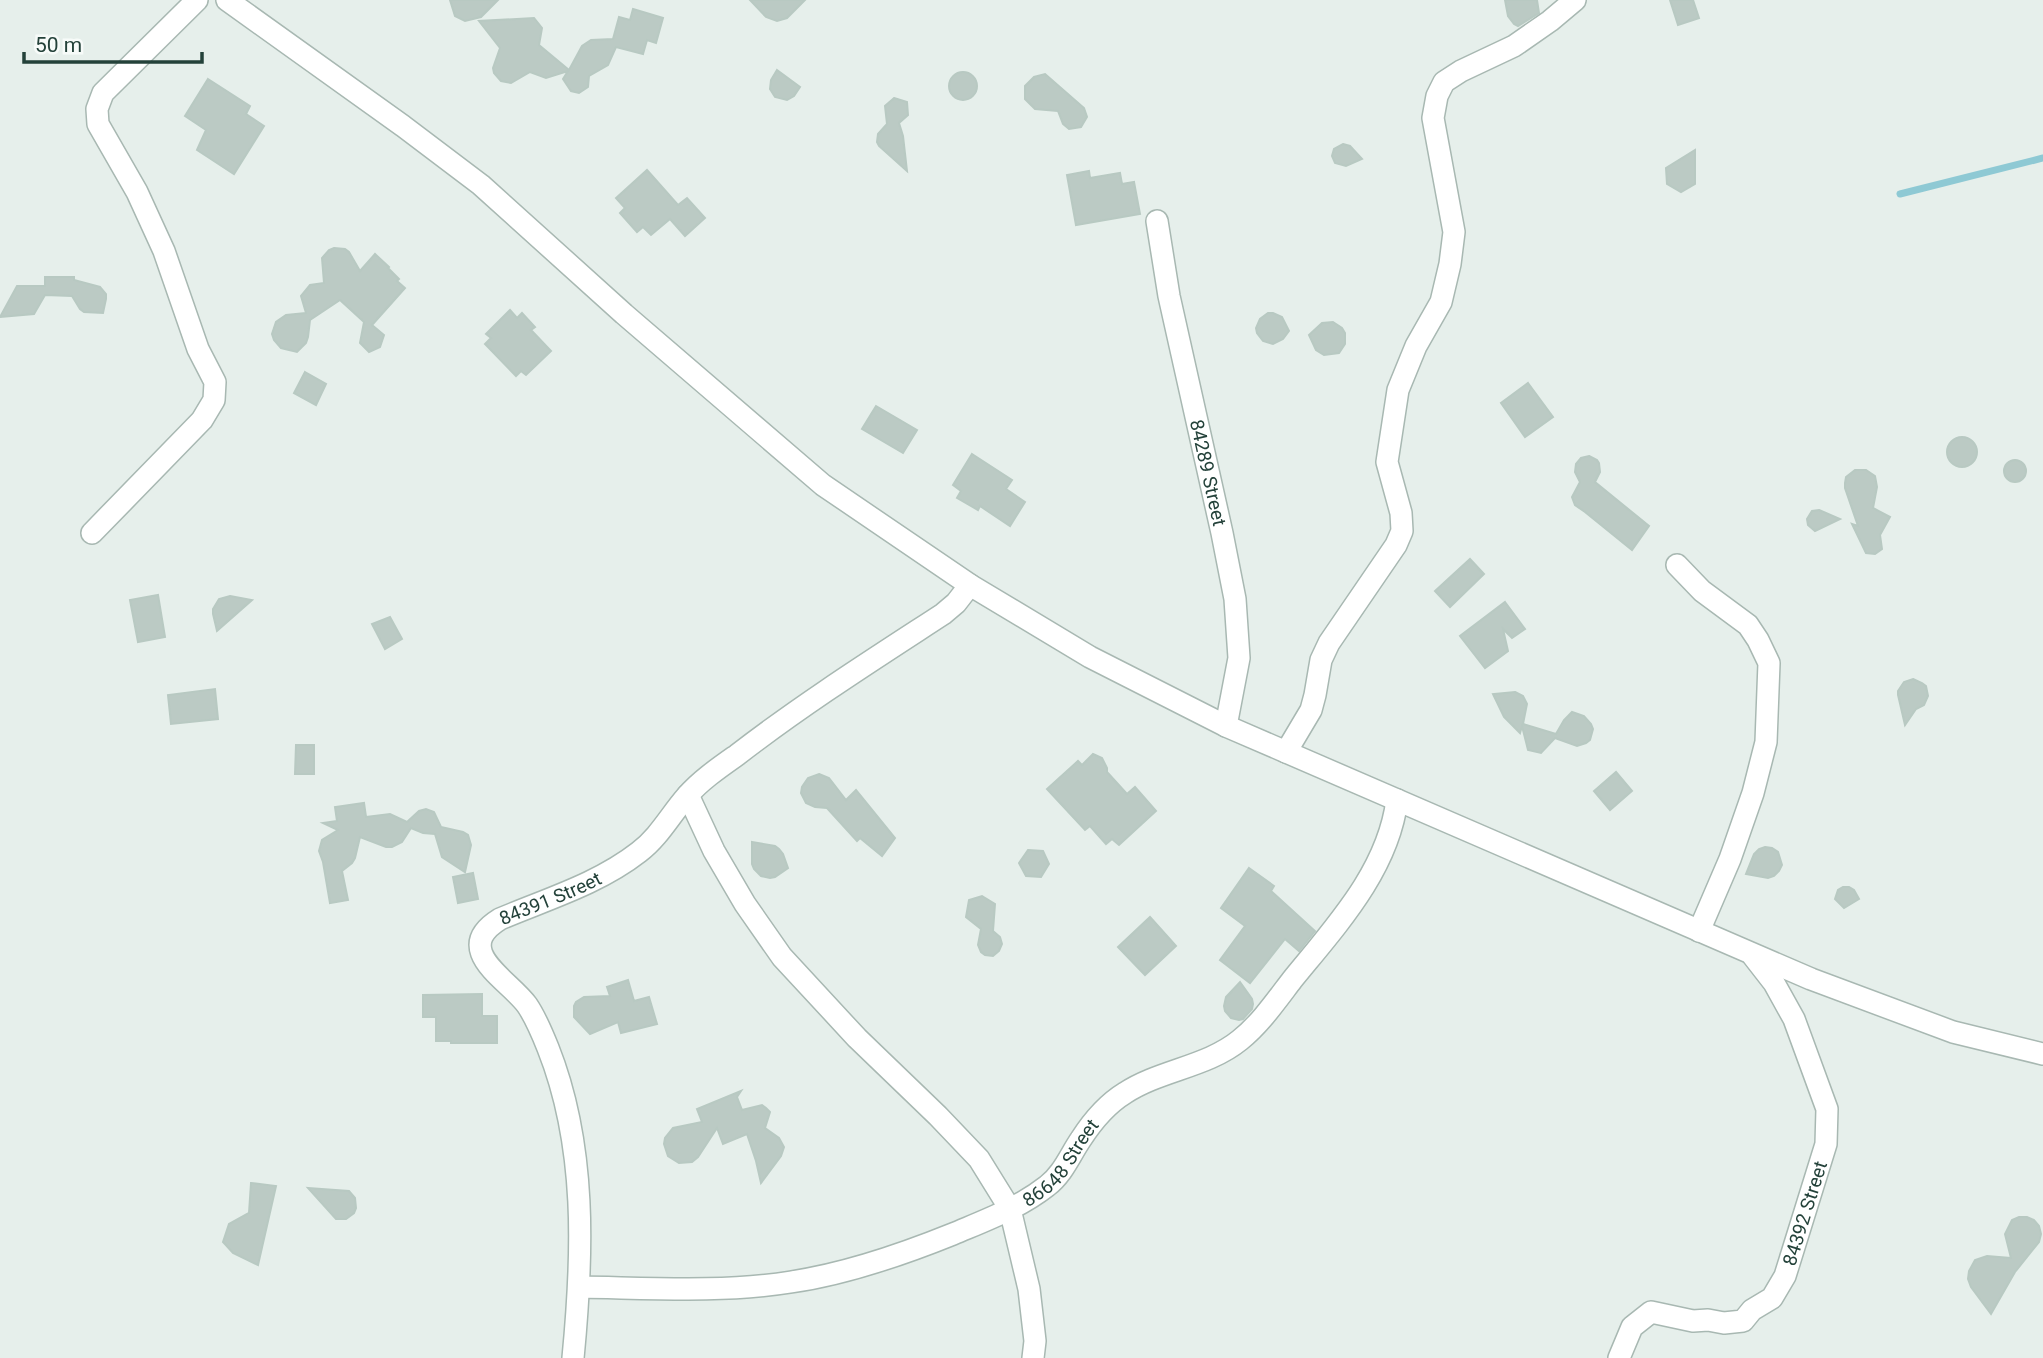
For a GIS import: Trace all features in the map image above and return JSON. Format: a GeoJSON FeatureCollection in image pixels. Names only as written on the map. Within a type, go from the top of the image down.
{"type":"FeatureCollection","features":[{"type":"Feature","properties":{"kind":"street"},"geometry":{"type":"LineString","coordinates":[[92,533],[202,420],[214,400],[215,382],[198,348],[164,251],[137,192],[98,124],[97,109],[103,93],[197,0]]}},
{"type":"Feature","properties":{"kind":"street"},"geometry":{"type":"LineString","coordinates":[[227,0],[481,185],[624,314],[823,485],[970,584],[1090,657],[1226,726],[1752,955],[1953,1032],[2043,1054]]}},
{"type":"Feature","properties":{"kind":"street"},"geometry":{"type":"LineString","coordinates":[[1286,752],[1311,710],[1321,660],[1329,643],[1396,545],[1402,531],[1401,513],[1387,462],[1398,390],[1416,346],[1441,302],[1454,232],[1433,118],[1437,96],[1444,82],[1469,66],[1514,46],[1550,22],[1575,0]]}},
{"type":"Feature","properties":{"kind":"street","name":"84289 Street"},"geometry":{"type":"LineString","coordinates":[[1157,221],[1169,296],[1235,599],[1239,658],[1226,726]]}},
{"type":"Feature","properties":{"kind":"street"},"geometry":{"type":"LineString","coordinates":[[1677,565],[1702,591],[1748,625],[1769,663],[1766,741],[1753,793],[1730,859],[1699,931]]}},
{"type":"Feature","properties":{"kind":"street","name":"84391 Street"},"geometry":{"type":"LineString","coordinates":[[573,1358],[579,1287],[580,1225],[577,1175],[569,1119],[553,1060],[539,1026],[527,1005],[490,969],[483,956],[483,934],[490,925],[500,919],[613,871],[642,850],[688,794],[737,754],[943,614],[956,603],[970,584]]}},
{"type":"Feature","properties":{"kind":"street"},"geometry":{"type":"LineString","coordinates":[[688,794],[732,883],[782,957],[857,1038],[979,1159],[1010,1209],[1029,1289],[1035,1341],[1033,1358]]}},
{"type":"Feature","properties":{"kind":"street","name":"86648 Street"},"geometry":{"type":"LineString","coordinates":[[579,1287],[692,1288],[789,1283],[874,1262],[940,1239],[1010,1209],[1050,1184],[1101,1113],[1125,1093],[1215,1055],[1239,1041],[1262,1018],[1365,887],[1395,818],[1397,800]]}},
{"type":"Feature","properties":{"kind":"street","name":"84392 Street"},"geometry":{"type":"LineString","coordinates":[[1619,1358],[1632,1327],[1651,1312],[1693,1321],[1743,1321],[1752,1310],[1772,1298],[1786,1276],[1826,1144],[1827,1109],[1794,1019],[1774,983],[1752,955]]}},
{"type":"Feature","properties":{"kind":"building"},"geometry":{"type":"Polygon","coordinates":[[[450,0],[498,0],[481,17],[465,21],[455,16],[450,0]]]}},
{"type":"Feature","properties":{"kind":"building"},"geometry":{"type":"Polygon","coordinates":[[[750,0],[805,0],[787,18],[777,21],[766,17],[750,0]]]}},
{"type":"Feature","properties":{"kind":"building"},"geometry":{"type":"Polygon","coordinates":[[[1505,0],[1537,0],[1539,13],[1518,26],[1508,16],[1505,0]]]}},
{"type":"Feature","properties":{"kind":"building"},"geometry":{"type":"Polygon","coordinates":[[[1670,0],[1693,0],[1699,18],[1678,25],[1670,0]]]}},
{"type":"Feature","properties":{"kind":"building"},"geometry":{"type":"Polygon","coordinates":[[[633,9],[663,18],[656,43],[647,40],[643,54],[616,47],[608,65],[589,76],[588,87],[579,93],[571,91],[563,79],[568,71],[546,78],[530,72],[511,83],[501,81],[493,68],[500,48],[479,21],[534,18],[542,28],[539,45],[569,70],[582,46],[591,40],[613,39],[619,17],[630,20],[633,9]]]}},
{"type":"Feature","properties":{"kind":"building"},"geometry":{"type":"Polygon","coordinates":[[[777,70],[800,87],[794,96],[787,100],[775,97],[770,89],[771,80],[777,70]]]}},
{"type":"Feature","properties":{"kind":"building"},"geometry":{"type":"Polygon","coordinates":[[[963,72],[973,76],[977,86],[973,96],[963,100],[953,96],[949,86],[953,76],[963,72]]]}},
{"type":"Feature","properties":{"kind":"building"},"geometry":{"type":"Polygon","coordinates":[[[1045,74],[1084,108],[1087,117],[1081,127],[1069,129],[1063,124],[1058,111],[1035,109],[1025,99],[1025,86],[1034,77],[1045,74]]]}},
{"type":"Feature","properties":{"kind":"building"},"geometry":{"type":"Polygon","coordinates":[[[208,79],[250,106],[246,114],[264,126],[234,174],[197,150],[206,130],[185,116],[208,79]]]}},
{"type":"Feature","properties":{"kind":"building"},"geometry":{"type":"Polygon","coordinates":[[[894,98],[907,102],[908,115],[899,123],[907,171],[877,142],[878,134],[887,124],[885,106],[894,98]]]}},
{"type":"Feature","properties":{"kind":"building"},"geometry":{"type":"Polygon","coordinates":[[[1343,144],[1350,146],[1362,159],[1346,166],[1335,163],[1332,156],[1334,149],[1343,144]]]}},
{"type":"Feature","properties":{"kind":"building"},"geometry":{"type":"Polygon","coordinates":[[[1695,150],[1695,184],[1681,192],[1667,184],[1666,168],[1695,150]]]}},
{"type":"Feature","properties":{"kind":"building"},"geometry":{"type":"Polygon","coordinates":[[[647,170],[678,205],[687,198],[705,218],[685,236],[670,219],[651,235],[643,227],[637,232],[620,213],[625,208],[616,198],[647,170]]]}},
{"type":"Feature","properties":{"kind":"building"},"geometry":{"type":"Polygon","coordinates":[[[1089,171],[1090,178],[1120,173],[1122,184],[1134,182],[1140,214],[1076,225],[1067,175],[1089,171]]]}},
{"type":"Feature","properties":{"kind":"building"},"geometry":{"type":"Polygon","coordinates":[[[334,248],[349,252],[360,271],[375,254],[405,288],[372,325],[384,335],[380,347],[369,352],[360,343],[364,322],[340,300],[310,320],[306,343],[297,352],[281,348],[272,334],[276,322],[286,315],[306,313],[301,296],[310,285],[324,283],[322,258],[334,248]]]}},
{"type":"Feature","properties":{"kind":"building"},"geometry":{"type":"Polygon","coordinates":[[[45,277],[74,277],[74,280],[100,287],[106,294],[103,313],[84,312],[72,296],[45,295],[34,314],[0,317],[17,286],[45,286],[45,277]]]}},
{"type":"Feature","properties":{"kind":"building"},"geometry":{"type":"Polygon","coordinates":[[[510,310],[517,318],[522,313],[535,327],[531,330],[551,351],[526,375],[521,371],[516,376],[485,344],[491,338],[486,334],[510,310]]]}},
{"type":"Feature","properties":{"kind":"building"},"geometry":{"type":"Polygon","coordinates":[[[1268,313],[1282,317],[1289,331],[1283,339],[1273,344],[1263,341],[1256,328],[1260,319],[1268,313]]]}},
{"type":"Feature","properties":{"kind":"building"},"geometry":{"type":"Polygon","coordinates":[[[1333,322],[1345,333],[1345,344],[1339,353],[1324,355],[1316,350],[1309,335],[1322,323],[1333,322]]]}},
{"type":"Feature","properties":{"kind":"building"},"geometry":{"type":"Polygon","coordinates":[[[305,372],[326,384],[316,405],[294,393],[305,372]]]}},
{"type":"Feature","properties":{"kind":"building"},"geometry":{"type":"Polygon","coordinates":[[[1528,383],[1553,417],[1525,437],[1501,403],[1528,383]]]}},
{"type":"Feature","properties":{"kind":"building"},"geometry":{"type":"Polygon","coordinates":[[[876,406],[917,430],[903,453],[862,429],[876,406]]]}},
{"type":"Feature","properties":{"kind":"building"},"geometry":{"type":"Polygon","coordinates":[[[1962,437],[1973,441],[1977,452],[1973,463],[1962,467],[1951,463],[1947,452],[1951,441],[1962,437]]]}},
{"type":"Feature","properties":{"kind":"building"},"geometry":{"type":"Polygon","coordinates":[[[972,454],[1012,480],[1006,489],[1025,502],[1010,526],[980,506],[978,510],[957,498],[961,491],[953,485],[972,454]]]}},
{"type":"Feature","properties":{"kind":"building"},"geometry":{"type":"Polygon","coordinates":[[[1589,456],[1599,463],[1600,472],[1595,482],[1649,526],[1632,550],[1575,505],[1572,497],[1580,482],[1575,472],[1576,464],[1581,458],[1589,456]]]}},
{"type":"Feature","properties":{"kind":"building"},"geometry":{"type":"Polygon","coordinates":[[[2011,460],[2019,460],[2026,467],[2026,475],[2019,482],[2011,482],[2004,475],[2004,467],[2011,460]]]}},
{"type":"Feature","properties":{"kind":"building"},"geometry":{"type":"Polygon","coordinates":[[[1855,470],[1866,470],[1875,476],[1877,487],[1873,508],[1890,517],[1880,535],[1882,549],[1875,554],[1866,553],[1852,524],[1858,526],[1845,483],[1846,477],[1855,470]]]}},
{"type":"Feature","properties":{"kind":"building"},"geometry":{"type":"Polygon","coordinates":[[[1819,510],[1840,519],[1815,531],[1808,525],[1807,519],[1812,511],[1819,510]]]}},
{"type":"Feature","properties":{"kind":"building"},"geometry":{"type":"Polygon","coordinates":[[[1470,559],[1484,574],[1450,607],[1435,591],[1470,559]]]}},
{"type":"Feature","properties":{"kind":"building"},"geometry":{"type":"Polygon","coordinates":[[[158,595],[165,637],[138,642],[130,600],[158,595]]]}},
{"type":"Feature","properties":{"kind":"building"},"geometry":{"type":"Polygon","coordinates":[[[230,596],[252,600],[217,631],[213,609],[219,599],[230,596]]]}},
{"type":"Feature","properties":{"kind":"building"},"geometry":{"type":"Polygon","coordinates":[[[1505,602],[1525,629],[1512,638],[1503,629],[1508,651],[1485,668],[1460,636],[1505,602]]]}},
{"type":"Feature","properties":{"kind":"building"},"geometry":{"type":"Polygon","coordinates":[[[390,617],[402,639],[385,649],[372,624],[390,617]]]}},
{"type":"Feature","properties":{"kind":"building"},"geometry":{"type":"Polygon","coordinates":[[[1913,679],[1926,686],[1928,696],[1924,705],[1916,709],[1905,725],[1898,691],[1904,682],[1913,679]]]}},
{"type":"Feature","properties":{"kind":"building"},"geometry":{"type":"Polygon","coordinates":[[[215,689],[218,719],[171,724],[168,695],[215,689]]]}},
{"type":"Feature","properties":{"kind":"building"},"geometry":{"type":"Polygon","coordinates":[[[1515,692],[1523,696],[1527,704],[1523,724],[1556,734],[1572,712],[1584,716],[1591,724],[1593,729],[1590,740],[1577,746],[1555,738],[1541,753],[1528,750],[1522,726],[1520,733],[1504,717],[1493,694],[1515,692]]]}},
{"type":"Feature","properties":{"kind":"building"},"geometry":{"type":"Polygon","coordinates":[[[296,745],[314,745],[314,774],[295,774],[296,745]]]}},
{"type":"Feature","properties":{"kind":"building"},"geometry":{"type":"Polygon","coordinates":[[[1093,754],[1102,758],[1107,772],[1127,794],[1135,787],[1156,811],[1119,845],[1112,839],[1106,844],[1090,826],[1085,830],[1047,789],[1078,761],[1082,765],[1093,754]]]}},
{"type":"Feature","properties":{"kind":"building"},"geometry":{"type":"Polygon","coordinates":[[[1616,772],[1632,791],[1610,810],[1594,791],[1616,772]]]}},
{"type":"Feature","properties":{"kind":"building"},"geometry":{"type":"Polygon","coordinates":[[[819,774],[829,778],[846,800],[856,790],[895,838],[882,856],[860,838],[857,841],[827,808],[806,803],[801,793],[802,787],[808,778],[819,774]]]}},
{"type":"Feature","properties":{"kind":"building"},"geometry":{"type":"Polygon","coordinates":[[[364,803],[366,817],[390,814],[407,822],[419,811],[426,809],[434,812],[441,827],[468,835],[471,845],[465,872],[442,857],[435,834],[411,828],[402,842],[392,847],[360,837],[355,858],[342,871],[348,900],[330,903],[319,851],[322,840],[338,830],[323,823],[337,821],[335,807],[364,803]]]}},
{"type":"Feature","properties":{"kind":"building"},"geometry":{"type":"Polygon","coordinates":[[[752,842],[775,846],[783,854],[788,868],[775,877],[761,876],[752,864],[752,842]]]}},
{"type":"Feature","properties":{"kind":"building"},"geometry":{"type":"Polygon","coordinates":[[[1765,847],[1778,852],[1782,865],[1779,871],[1768,878],[1746,874],[1754,854],[1765,847]]]}},
{"type":"Feature","properties":{"kind":"building"},"geometry":{"type":"Polygon","coordinates":[[[1028,850],[1043,851],[1049,864],[1041,877],[1026,876],[1019,863],[1028,850]]]}},
{"type":"Feature","properties":{"kind":"building"},"geometry":{"type":"Polygon","coordinates":[[[1249,868],[1274,886],[1271,891],[1315,931],[1299,951],[1285,939],[1250,983],[1220,960],[1245,926],[1221,908],[1249,868]]]}},
{"type":"Feature","properties":{"kind":"building"},"geometry":{"type":"Polygon","coordinates":[[[473,873],[478,899],[458,903],[453,877],[473,873]]]}},
{"type":"Feature","properties":{"kind":"building"},"geometry":{"type":"Polygon","coordinates":[[[1843,887],[1854,890],[1859,899],[1844,908],[1835,899],[1838,890],[1843,887]]]}},
{"type":"Feature","properties":{"kind":"building"},"geometry":{"type":"Polygon","coordinates":[[[982,896],[995,904],[993,931],[1000,937],[1002,944],[993,956],[981,952],[978,945],[981,929],[966,917],[969,900],[982,896]]]}},
{"type":"Feature","properties":{"kind":"building"},"geometry":{"type":"Polygon","coordinates":[[[1150,917],[1176,946],[1145,975],[1118,947],[1150,917]]]}},
{"type":"Feature","properties":{"kind":"building"},"geometry":{"type":"Polygon","coordinates":[[[628,980],[634,1001],[649,997],[657,1024],[621,1033],[618,1022],[590,1034],[574,1017],[576,1002],[584,997],[610,996],[607,987],[628,980]]]}},
{"type":"Feature","properties":{"kind":"building"},"geometry":{"type":"Polygon","coordinates":[[[1240,982],[1253,1004],[1252,1009],[1239,1020],[1231,1018],[1224,1006],[1226,997],[1240,982]]]}},
{"type":"Feature","properties":{"kind":"building"},"geometry":{"type":"Polygon","coordinates":[[[482,994],[482,1016],[497,1016],[497,1043],[436,1041],[436,1017],[423,1017],[423,995],[482,994]]]}},
{"type":"Feature","properties":{"kind":"building"},"geometry":{"type":"Polygon","coordinates":[[[741,1091],[737,1097],[742,1110],[762,1105],[766,1108],[770,1112],[765,1128],[779,1138],[784,1147],[781,1156],[761,1183],[747,1134],[723,1144],[717,1128],[692,1162],[679,1163],[668,1156],[665,1138],[673,1128],[702,1122],[697,1109],[741,1091]]]}},
{"type":"Feature","properties":{"kind":"building"},"geometry":{"type":"Polygon","coordinates":[[[251,1183],[276,1186],[258,1265],[233,1253],[223,1242],[229,1224],[249,1213],[251,1183]]]}},
{"type":"Feature","properties":{"kind":"building"},"geometry":{"type":"Polygon","coordinates":[[[308,1188],[349,1191],[355,1198],[354,1213],[346,1219],[336,1219],[308,1188]]]}},
{"type":"Feature","properties":{"kind":"building"},"geometry":{"type":"Polygon","coordinates":[[[2019,1217],[2034,1220],[2039,1226],[2039,1242],[2015,1272],[1991,1314],[1971,1287],[1969,1271],[1975,1260],[1987,1256],[2011,1258],[2005,1234],[2012,1220],[2019,1217]]]}},
{"type":"Feature","properties":{"kind":"waterway"},"geometry":{"type":"LineString","coordinates":[[1900,194],[2043,158]]}}]}
